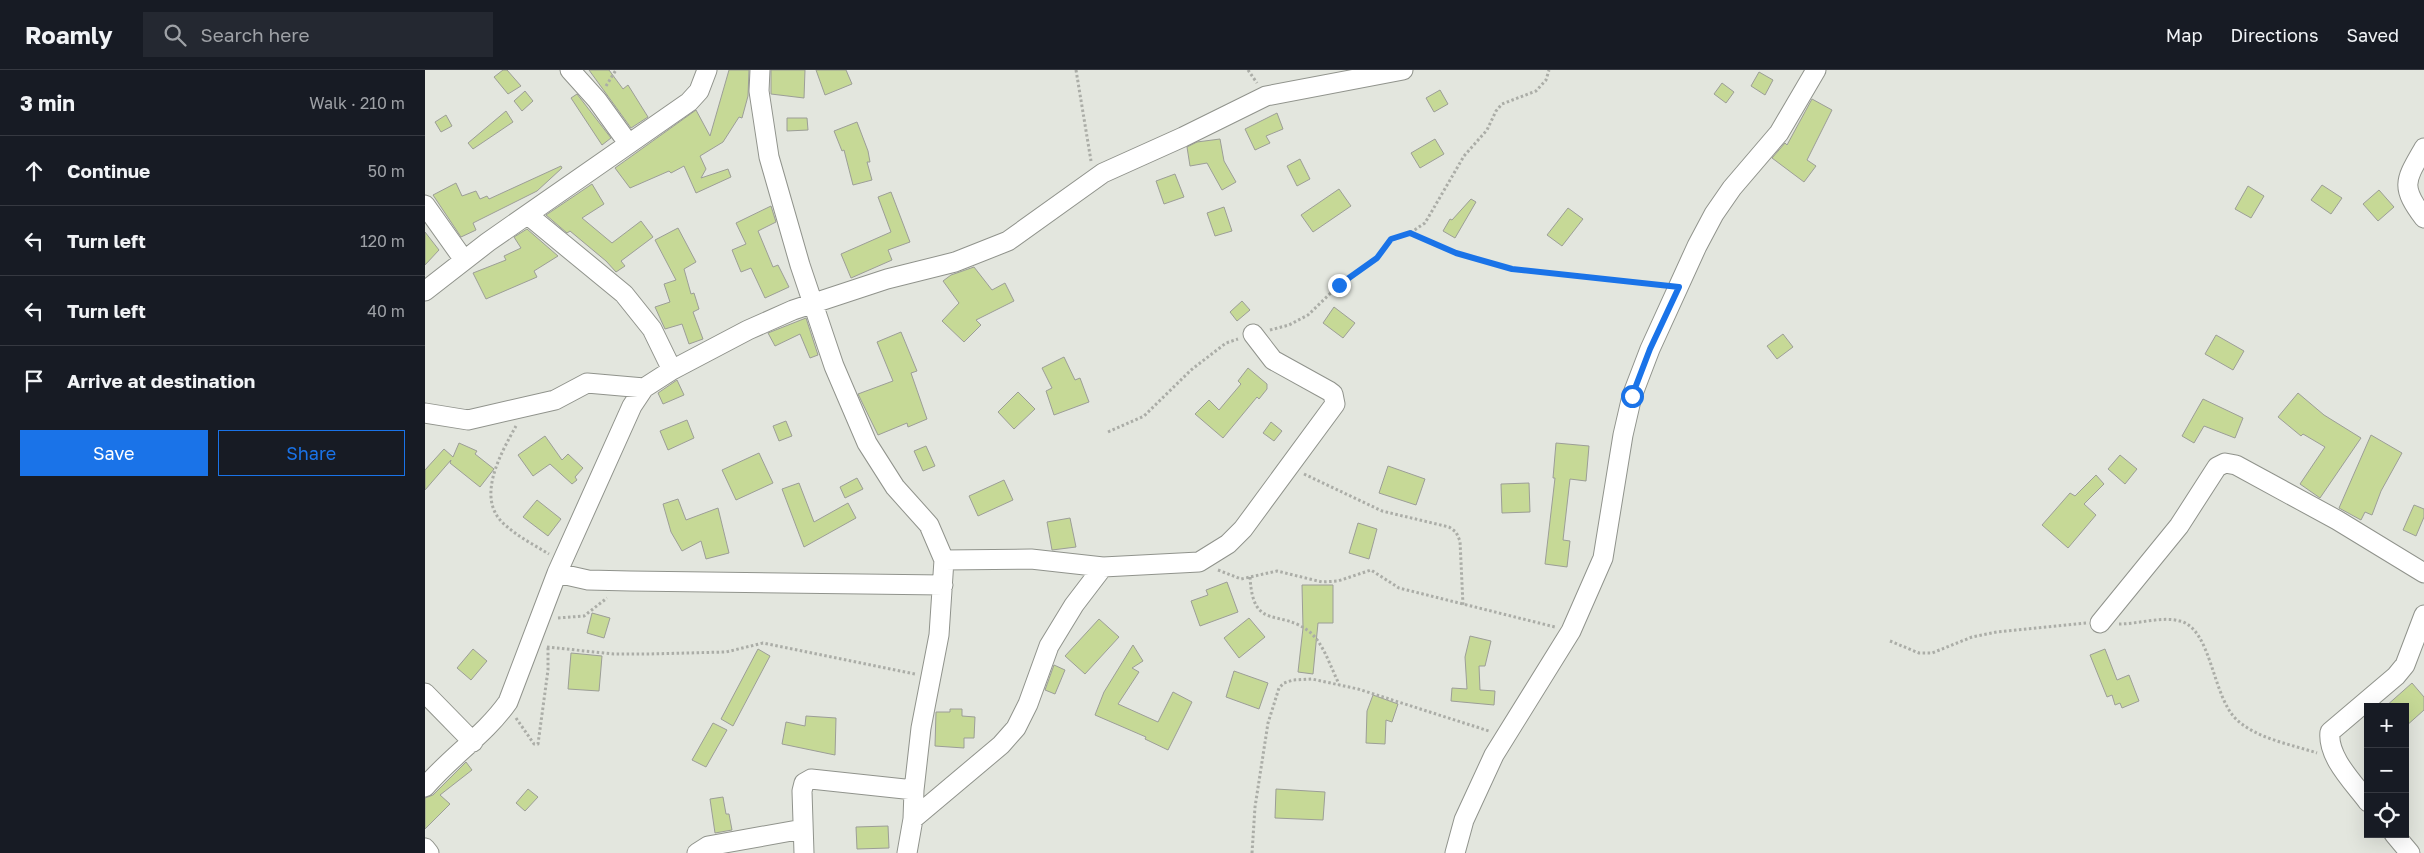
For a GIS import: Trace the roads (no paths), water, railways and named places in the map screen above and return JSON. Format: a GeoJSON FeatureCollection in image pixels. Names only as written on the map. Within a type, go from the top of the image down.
{"type":"FeatureCollection","features":[{"type":"Feature","properties":{"kind":"street"},"geometry":{"type":"LineString","coordinates":[[571,70],[597,100],[628,143]]}},
{"type":"Feature","properties":{"kind":"street"},"geometry":{"type":"LineString","coordinates":[[425,291],[464,260],[628,143],[689,102],[699,91],[705,80],[707,70]]}},
{"type":"Feature","properties":{"kind":"street"},"geometry":{"type":"LineString","coordinates":[[760,70],[759,91],[769,158],[834,366],[867,442],[895,487],[929,525],[944,560],[939,635],[921,728],[914,790],[913,820],[907,853]]}},
{"type":"Feature","properties":{"kind":"street"},"geometry":{"type":"LineString","coordinates":[[425,787],[437,773],[473,742],[501,713],[540,646],[544,621],[559,568],[632,406],[644,388],[673,370],[748,330],[813,303],[887,279],[955,262],[1008,241],[1115,166],[1183,137],[1265,96],[1403,70]]}},
{"type":"Feature","properties":{"kind":"street"},"geometry":{"type":"LineString","coordinates":[[1455,853],[1464,820],[1494,755],[1507,737],[1571,631],[1603,558],[1623,435],[1632,396],[1650,349],[1697,246],[1714,214],[1732,188],[1779,132],[1816,70]]}},
{"type":"Feature","properties":{"kind":"street"},"geometry":{"type":"LineString","coordinates":[[2424,148],[2409,176],[2407,186],[2409,198],[2424,218]]}},
{"type":"Feature","properties":{"kind":"street"},"geometry":{"type":"LineString","coordinates":[[425,205],[464,260]]}},
{"type":"Feature","properties":{"kind":"street"},"geometry":{"type":"LineString","coordinates":[[527,215],[624,294],[652,329],[673,370]]}},
{"type":"Feature","properties":{"kind":"street"},"geometry":{"type":"LineString","coordinates":[[944,560],[1031,559],[1103,567],[1199,562],[1228,544],[1243,529],[1332,411],[1335,399],[1329,391],[1273,360],[1253,334]]}},
{"type":"Feature","properties":{"kind":"street"},"geometry":{"type":"LineString","coordinates":[[425,413],[467,420],[555,400],[587,382],[644,388]]}},
{"type":"Feature","properties":{"kind":"street"},"geometry":{"type":"LineString","coordinates":[[2101,623],[2179,526],[2217,467],[2225,463],[2236,465],[2337,520],[2424,573]]}},
{"type":"Feature","properties":{"kind":"street"},"geometry":{"type":"LineString","coordinates":[[913,820],[1001,745],[1016,728],[1028,704],[1049,646],[1074,605],[1103,567]]}},
{"type":"Feature","properties":{"kind":"street"},"geometry":{"type":"LineString","coordinates":[[559,568],[588,580],[943,585]]}},
{"type":"Feature","properties":{"kind":"street"},"geometry":{"type":"LineString","coordinates":[[2364,796],[2331,748],[2330,732],[2401,670],[2405,665],[2424,615]]}},
{"type":"Feature","properties":{"kind":"street"},"geometry":{"type":"LineString","coordinates":[[425,693],[473,742]]}},
{"type":"Feature","properties":{"kind":"street"},"geometry":{"type":"LineString","coordinates":[[804,853],[802,791],[805,783],[811,779],[914,790]]}},
{"type":"Feature","properties":{"kind":"street"},"geometry":{"type":"LineString","coordinates":[[697,853],[708,846],[803,829]]}},
{"type":"Feature","properties":{"kind":"street"},"geometry":{"type":"LineString","coordinates":[[2397,838],[2410,853]]}},
{"type":"Feature","properties":{"kind":"street"},"geometry":{"type":"LineString","coordinates":[[425,848],[429,853]]}}]}
